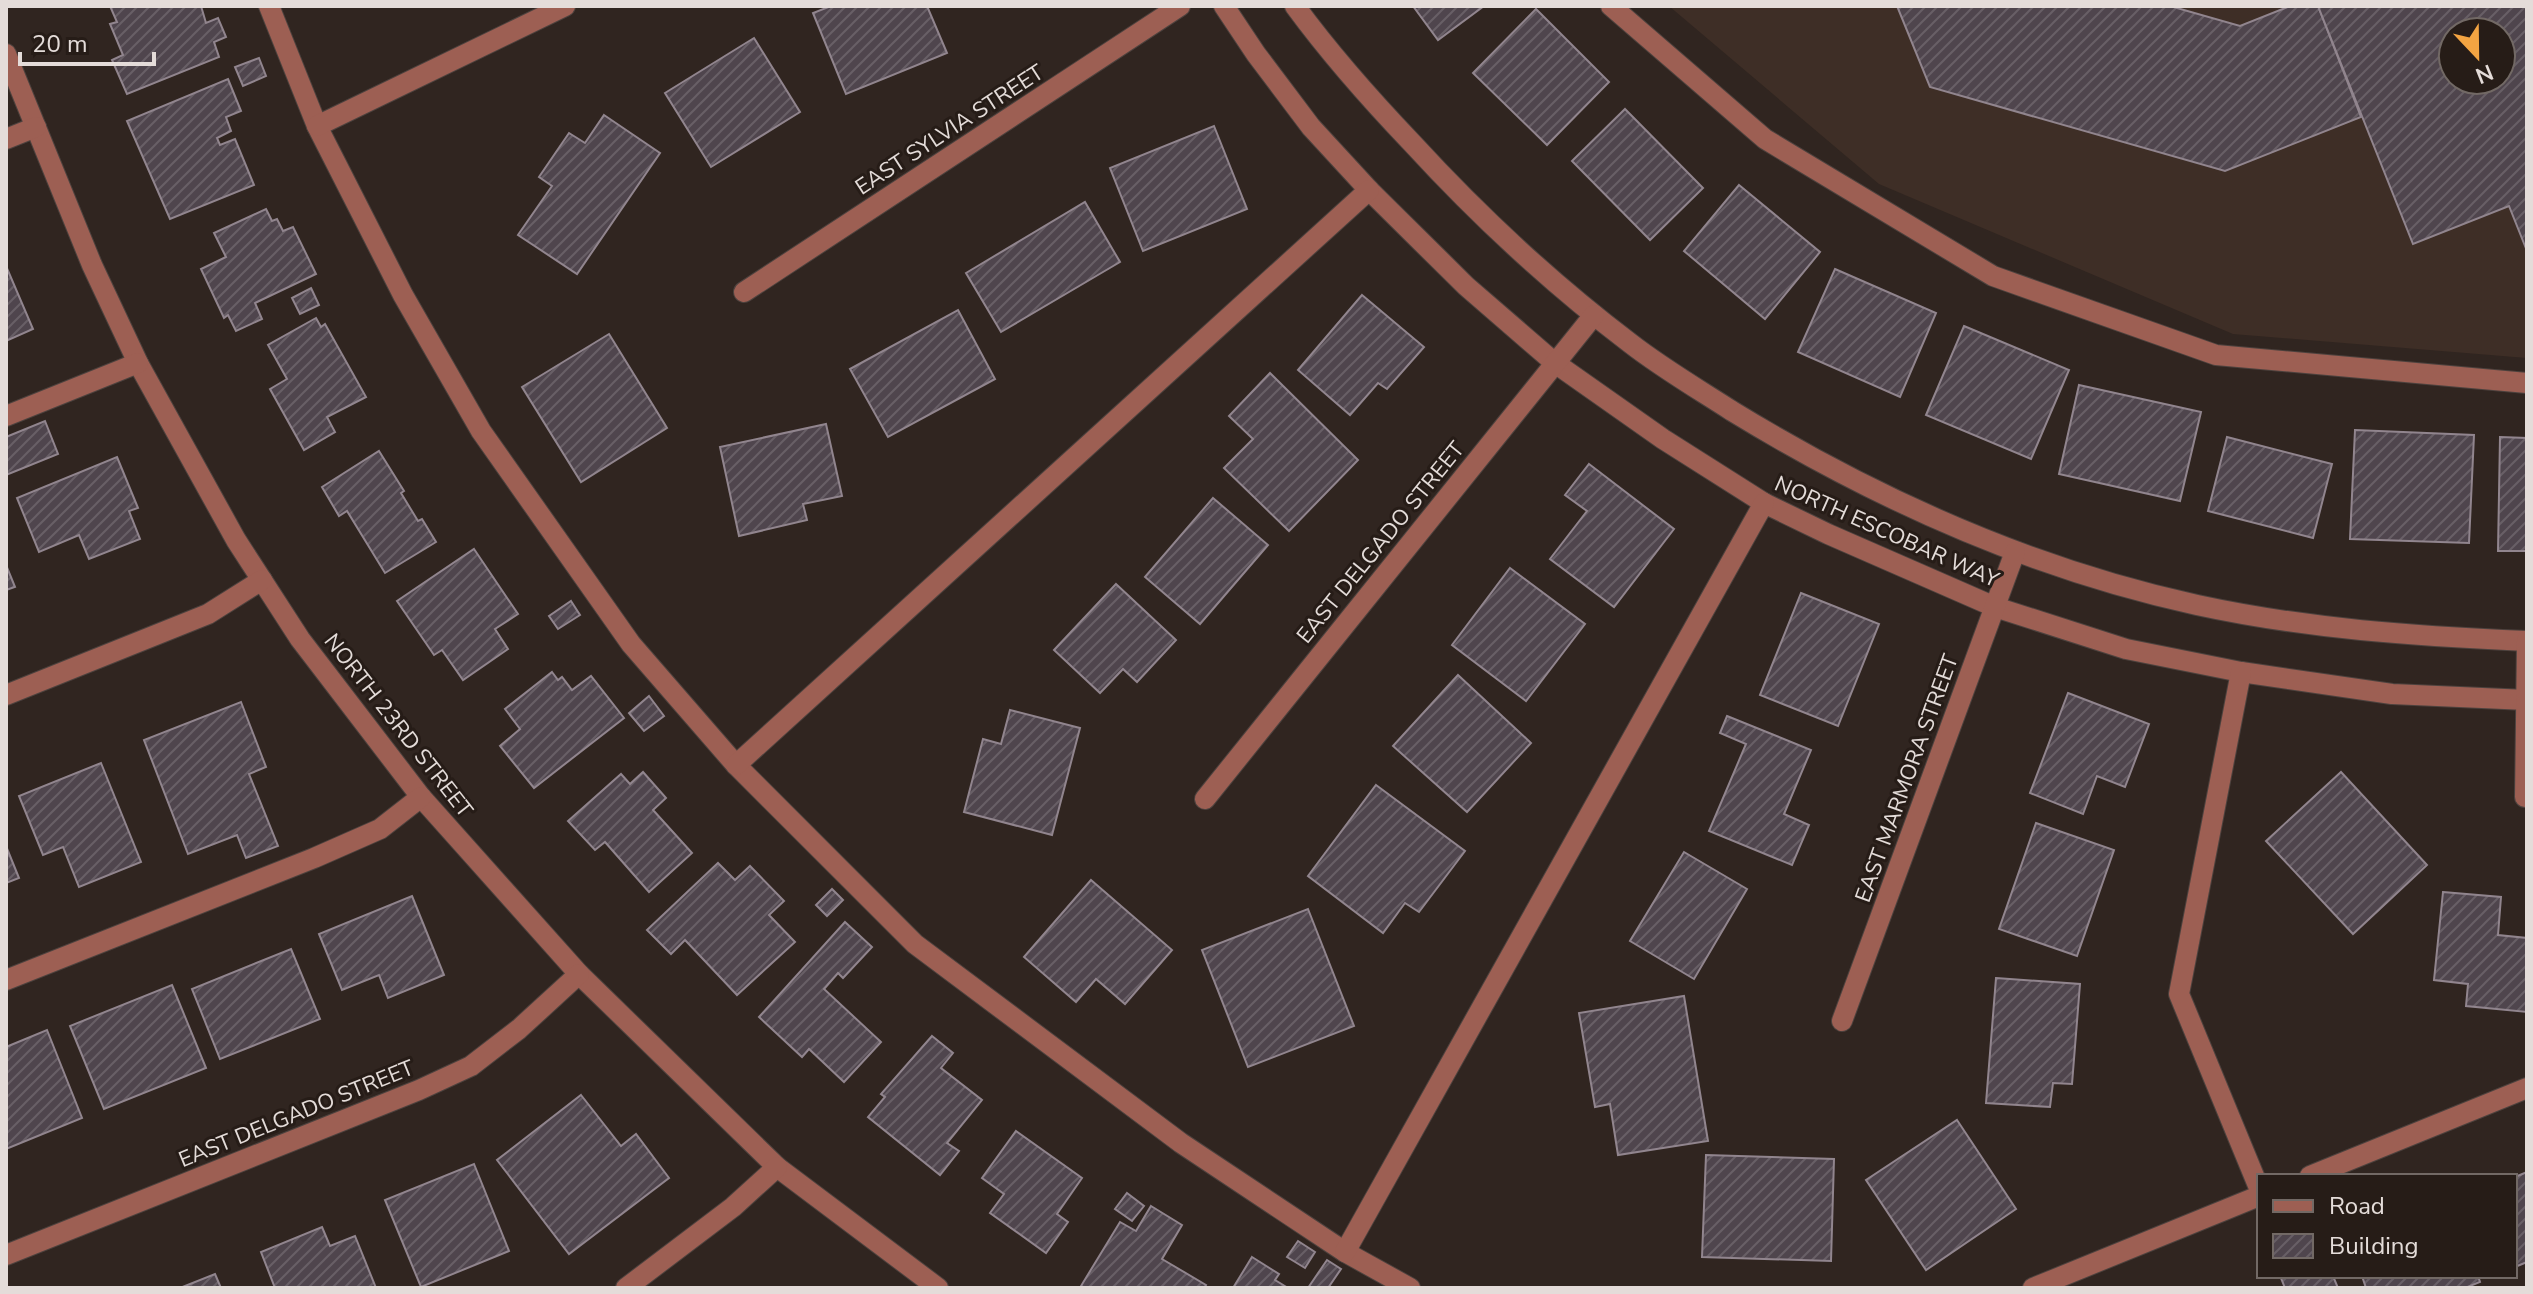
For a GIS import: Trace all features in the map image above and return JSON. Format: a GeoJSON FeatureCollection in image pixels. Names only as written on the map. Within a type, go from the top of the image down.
{"type":"FeatureCollection","features":[{"type":"Feature","properties":{"kind":"street"},"geometry":{"type":"LineString","coordinates":[[269,6],[317,126],[403,295],[481,431],[631,644],[736,765],[915,944],[1181,1143],[1345,1252],[1410,1288]]}},
{"type":"Feature","properties":{"kind":"street"},"geometry":{"type":"LineString","coordinates":[[317,126],[565,6]]}},
{"type":"Feature","properties":{"kind":"street","name":"EAST SYLVIA STREET"},"geometry":{"type":"LineString","coordinates":[[744,292],[1180,6]]}},
{"type":"Feature","properties":{"kind":"street","name":"NORTH ESCOBAR WAY"},"geometry":{"type":"LineString","coordinates":[[1224,6],[1311,127],[1369,190],[1466,286],[1555,363],[1663,439],[1764,503],[1995,607],[2126,649],[2241,672],[2392,694],[2527,700]]}},
{"type":"Feature","properties":{"kind":"street","name":"NORTH ESCOBAR WAY"},"geometry":{"type":"LineString","coordinates":[[1295,6],[1372,101],[1473,207],[1594,315],[1686,382],[1776,437],[1889,497],[2015,552],[2196,604],[2352,631],[2527,641],[2525,797]]}},
{"type":"Feature","properties":{"kind":"street"},"geometry":{"type":"LineString","coordinates":[[1611,6],[1765,139],[1993,276],[2216,355],[2527,383]]}},
{"type":"Feature","properties":{"kind":"street","name":"NORTH 23RD STREET"},"geometry":{"type":"LineString","coordinates":[[6,54],[92,265],[138,363],[236,540],[300,639],[421,797],[579,974],[777,1167],[938,1288]]}},
{"type":"Feature","properties":{"kind":"street"},"geometry":{"type":"LineString","coordinates":[[6,139],[36,127]]}},
{"type":"Feature","properties":{"kind":"street"},"geometry":{"type":"LineString","coordinates":[[736,765],[1369,190]]}},
{"type":"Feature","properties":{"kind":"street","name":"EAST DELGADO STREET"},"geometry":{"type":"LineString","coordinates":[[1205,799],[1594,315]]}},
{"type":"Feature","properties":{"kind":"street"},"geometry":{"type":"LineString","coordinates":[[6,416],[138,363]]}},
{"type":"Feature","properties":{"kind":"street"},"geometry":{"type":"LineString","coordinates":[[1345,1252],[1764,503]]}},
{"type":"Feature","properties":{"kind":"street","name":"EAST MARMORA STREET"},"geometry":{"type":"LineString","coordinates":[[1842,1021],[2015,552]]}},
{"type":"Feature","properties":{"kind":"street"},"geometry":{"type":"LineString","coordinates":[[6,695],[208,614],[262,580]]}},
{"type":"Feature","properties":{"kind":"street"},"geometry":{"type":"LineString","coordinates":[[2241,672],[2179,994],[2257,1183]]}},
{"type":"Feature","properties":{"kind":"street"},"geometry":{"type":"LineString","coordinates":[[6,980],[367,835],[380,829],[421,797]]}},
{"type":"Feature","properties":{"kind":"street","name":"EAST DELGADO STREET"},"geometry":{"type":"LineString","coordinates":[[6,1255],[405,1096],[471,1066],[519,1029],[579,974]]}},
{"type":"Feature","properties":{"kind":"street"},"geometry":{"type":"LineString","coordinates":[[2315,1174],[2527,1088]]}},
{"type":"Feature","properties":{"kind":"street"},"geometry":{"type":"LineString","coordinates":[[626,1288],[733,1207],[777,1167]]}},
{"type":"Feature","properties":{"kind":"street"},"geometry":{"type":"LineString","coordinates":[[2033,1288],[2257,1197]]}},
{"type":"Feature","properties":{"kind":"shaded area"},"geometry":{"type":"Polygon","coordinates":[[[1669,6],[2527,6],[2527,358],[2233,334],[1879,184],[1669,6]]]}},
{"type":"Feature","properties":{"kind":"building"},"geometry":{"type":"Polygon","coordinates":[[[110,6],[201,6],[206,23],[218,18],[226,37],[214,42],[219,57],[127,94],[112,60],[123,55],[110,24],[117,22],[110,6]]]}},
{"type":"Feature","properties":{"kind":"building"},"geometry":{"type":"Polygon","coordinates":[[[831,6],[927,6],[947,53],[846,94],[813,13],[831,6]]]}},
{"type":"Feature","properties":{"kind":"building"},"geometry":{"type":"Polygon","coordinates":[[[1413,6],[1484,6],[1438,40],[1413,6]]]}},
{"type":"Feature","properties":{"kind":"building"},"geometry":{"type":"Polygon","coordinates":[[[1897,6],[2170,6],[2240,26],[2290,6],[2318,6],[2361,117],[2225,171],[1930,87],[1897,6]]]}},
{"type":"Feature","properties":{"kind":"building"},"geometry":{"type":"Polygon","coordinates":[[[2318,6],[2527,6],[2527,251],[2509,206],[2413,244],[2318,6]]]}},
{"type":"Feature","properties":{"kind":"building"},"geometry":{"type":"Polygon","coordinates":[[[1536,9],[1609,82],[1547,145],[1473,73],[1536,9]]]}},
{"type":"Feature","properties":{"kind":"building"},"geometry":{"type":"Polygon","coordinates":[[[754,38],[800,112],[711,167],[665,93],[754,38]]]}},
{"type":"Feature","properties":{"kind":"building"},"geometry":{"type":"Polygon","coordinates":[[[259,58],[266,76],[243,86],[235,67],[259,58]]]}},
{"type":"Feature","properties":{"kind":"building"},"geometry":{"type":"Polygon","coordinates":[[[228,79],[241,111],[226,117],[231,131],[217,138],[220,145],[235,139],[254,185],[170,219],[127,121],[228,79]]]}},
{"type":"Feature","properties":{"kind":"building"},"geometry":{"type":"Polygon","coordinates":[[[1625,109],[1703,188],[1650,240],[1572,161],[1625,109]]]}},
{"type":"Feature","properties":{"kind":"building"},"geometry":{"type":"Polygon","coordinates":[[[604,115],[660,153],[577,274],[518,235],[552,186],[539,177],[569,133],[585,143],[604,115]]]}},
{"type":"Feature","properties":{"kind":"building"},"geometry":{"type":"Polygon","coordinates":[[[1214,126],[1247,209],[1143,251],[1110,168],[1214,126]]]}},
{"type":"Feature","properties":{"kind":"building"},"geometry":{"type":"Polygon","coordinates":[[[1739,185],[1820,252],[1765,319],[1684,251],[1739,185]]]}},
{"type":"Feature","properties":{"kind":"building"},"geometry":{"type":"Polygon","coordinates":[[[1085,202],[1120,262],[1001,332],[966,273],[1085,202]]]}},
{"type":"Feature","properties":{"kind":"building"},"geometry":{"type":"Polygon","coordinates":[[[266,209],[272,221],[277,219],[283,231],[293,227],[316,274],[255,303],[262,319],[236,331],[228,315],[224,318],[201,269],[226,257],[214,233],[266,209]]]}},
{"type":"Feature","properties":{"kind":"building"},"geometry":{"type":"Polygon","coordinates":[[[6,266],[33,329],[6,341],[6,266]]]}},
{"type":"Feature","properties":{"kind":"building"},"geometry":{"type":"Polygon","coordinates":[[[1835,269],[1936,313],[1900,397],[1798,352],[1835,269]]]}},
{"type":"Feature","properties":{"kind":"building"},"geometry":{"type":"Polygon","coordinates":[[[311,288],[319,305],[300,314],[292,298],[311,288]]]}},
{"type":"Feature","properties":{"kind":"building"},"geometry":{"type":"Polygon","coordinates":[[[1362,295],[1424,347],[1387,389],[1378,383],[1350,415],[1298,370],[1362,295]]]}},
{"type":"Feature","properties":{"kind":"building"},"geometry":{"type":"Polygon","coordinates":[[[958,310],[995,379],[888,437],[850,369],[958,310]]]}},
{"type":"Feature","properties":{"kind":"building"},"geometry":{"type":"Polygon","coordinates":[[[316,318],[321,327],[325,324],[366,397],[327,417],[335,432],[304,450],[270,389],[287,379],[268,345],[316,318]]]}},
{"type":"Feature","properties":{"kind":"building"},"geometry":{"type":"Polygon","coordinates":[[[1964,326],[2069,370],[2031,459],[1926,415],[1964,326]]]}},
{"type":"Feature","properties":{"kind":"building"},"geometry":{"type":"Polygon","coordinates":[[[609,334],[667,428],[581,482],[522,387],[609,334]]]}},
{"type":"Feature","properties":{"kind":"building"},"geometry":{"type":"Polygon","coordinates":[[[1270,373],[1358,460],[1289,531],[1224,468],[1253,439],[1229,416],[1270,373]]]}},
{"type":"Feature","properties":{"kind":"building"},"geometry":{"type":"Polygon","coordinates":[[[2079,385],[2201,412],[2180,501],[2059,474],[2079,385]]]}},
{"type":"Feature","properties":{"kind":"building"},"geometry":{"type":"Polygon","coordinates":[[[45,421],[58,454],[6,475],[6,437],[45,421]]]}},
{"type":"Feature","properties":{"kind":"building"},"geometry":{"type":"Polygon","coordinates":[[[826,424],[842,496],[803,504],[807,520],[739,536],[720,447],[826,424]]]}},
{"type":"Feature","properties":{"kind":"building"},"geometry":{"type":"Polygon","coordinates":[[[2355,430],[2474,435],[2469,543],[2350,539],[2355,430]]]}},
{"type":"Feature","properties":{"kind":"building"},"geometry":{"type":"Polygon","coordinates":[[[2227,437],[2332,464],[2313,538],[2208,511],[2227,437]]]}},
{"type":"Feature","properties":{"kind":"building"},"geometry":{"type":"Polygon","coordinates":[[[2500,437],[2527,438],[2527,551],[2498,551],[2500,437]]]}},
{"type":"Feature","properties":{"kind":"building"},"geometry":{"type":"Polygon","coordinates":[[[379,451],[418,521],[422,519],[436,542],[385,573],[347,511],[339,516],[322,487],[379,451]]]}},
{"type":"Feature","properties":{"kind":"building"},"geometry":{"type":"Polygon","coordinates":[[[117,457],[138,508],[129,511],[140,539],[89,559],[79,535],[39,552],[17,498],[117,457]]]}},
{"type":"Feature","properties":{"kind":"building"},"geometry":{"type":"Polygon","coordinates":[[[1589,464],[1674,529],[1614,607],[1550,559],[1587,511],[1565,495],[1589,464]]]}},
{"type":"Feature","properties":{"kind":"building"},"geometry":{"type":"Polygon","coordinates":[[[1213,498],[1268,545],[1200,624],[1145,577],[1213,498]]]}},
{"type":"Feature","properties":{"kind":"building"},"geometry":{"type":"Polygon","coordinates":[[[474,549],[518,614],[495,629],[508,649],[463,680],[442,650],[434,655],[397,601],[474,549]]]}},
{"type":"Feature","properties":{"kind":"building"},"geometry":{"type":"Polygon","coordinates":[[[6,565],[15,587],[6,590],[6,565]]]}},
{"type":"Feature","properties":{"kind":"building"},"geometry":{"type":"Polygon","coordinates":[[[1510,568],[1585,624],[1526,701],[1452,645],[1510,568]]]}},
{"type":"Feature","properties":{"kind":"building"},"geometry":{"type":"Polygon","coordinates":[[[1116,584],[1176,640],[1137,682],[1123,669],[1100,693],[1054,650],[1116,584]]]}},
{"type":"Feature","properties":{"kind":"building"},"geometry":{"type":"Polygon","coordinates":[[[1801,593],[1879,624],[1838,726],[1760,695],[1801,593]]]}},
{"type":"Feature","properties":{"kind":"building"},"geometry":{"type":"Polygon","coordinates":[[[571,601],[580,615],[558,629],[549,616],[571,601]]]}},
{"type":"Feature","properties":{"kind":"building"},"geometry":{"type":"Polygon","coordinates":[[[552,672],[558,680],[562,677],[572,690],[591,676],[624,718],[534,788],[500,746],[520,729],[505,709],[552,672]]]}},
{"type":"Feature","properties":{"kind":"building"},"geometry":{"type":"Polygon","coordinates":[[[1458,675],[1531,743],[1467,812],[1393,746],[1458,675]]]}},
{"type":"Feature","properties":{"kind":"building"},"geometry":{"type":"Polygon","coordinates":[[[2068,693],[2149,724],[2125,787],[2097,776],[2083,814],[2030,793],[2068,693]]]}},
{"type":"Feature","properties":{"kind":"building"},"geometry":{"type":"Polygon","coordinates":[[[649,696],[664,716],[644,731],[629,713],[649,696]]]}},
{"type":"Feature","properties":{"kind":"building"},"geometry":{"type":"Polygon","coordinates":[[[241,702],[266,767],[249,774],[278,846],[246,858],[237,835],[188,854],[144,740],[241,702]]]}},
{"type":"Feature","properties":{"kind":"building"},"geometry":{"type":"Polygon","coordinates":[[[1010,710],[1080,728],[1052,835],[964,812],[983,739],[1001,744],[1010,710]]]}},
{"type":"Feature","properties":{"kind":"building"},"geometry":{"type":"Polygon","coordinates":[[[1727,716],[1811,750],[1784,814],[1809,825],[1792,865],[1709,831],[1746,744],[1720,733],[1727,716]]]}},
{"type":"Feature","properties":{"kind":"building"},"geometry":{"type":"Polygon","coordinates":[[[101,763],[141,862],[79,887],[63,847],[43,855],[19,796],[101,763]]]}},
{"type":"Feature","properties":{"kind":"building"},"geometry":{"type":"Polygon","coordinates":[[[643,772],[666,798],[653,810],[692,853],[649,892],[605,842],[595,850],[568,821],[621,774],[630,784],[643,772]]]}},
{"type":"Feature","properties":{"kind":"building"},"geometry":{"type":"Polygon","coordinates":[[[2341,772],[2427,865],[2353,934],[2266,841],[2341,772]]]}},
{"type":"Feature","properties":{"kind":"building"},"geometry":{"type":"Polygon","coordinates":[[[1376,785],[1465,851],[1419,912],[1405,903],[1383,933],[1308,876],[1376,785]]]}},
{"type":"Feature","properties":{"kind":"building"},"geometry":{"type":"Polygon","coordinates":[[[2036,823],[2114,850],[2077,956],[1999,929],[2036,823]]]}},
{"type":"Feature","properties":{"kind":"building"},"geometry":{"type":"Polygon","coordinates":[[[6,846],[19,878],[6,883],[6,846]]]}},
{"type":"Feature","properties":{"kind":"building"},"geometry":{"type":"Polygon","coordinates":[[[1684,852],[1747,889],[1694,979],[1630,941],[1684,852]]]}},
{"type":"Feature","properties":{"kind":"building"},"geometry":{"type":"Polygon","coordinates":[[[718,863],[735,880],[750,866],[784,901],[769,915],[795,942],[737,995],[685,940],[671,954],[647,930],[718,863]]]}},
{"type":"Feature","properties":{"kind":"building"},"geometry":{"type":"Polygon","coordinates":[[[1091,880],[1172,950],[1125,1004],[1096,979],[1076,1002],[1024,957],[1091,880]]]}},
{"type":"Feature","properties":{"kind":"building"},"geometry":{"type":"Polygon","coordinates":[[[832,889],[843,900],[827,916],[816,905],[832,889]]]}},
{"type":"Feature","properties":{"kind":"building"},"geometry":{"type":"Polygon","coordinates":[[[2443,892],[2501,897],[2498,935],[2527,938],[2527,1012],[2466,1006],[2468,984],[2434,980],[2443,892]]]}},
{"type":"Feature","properties":{"kind":"building"},"geometry":{"type":"Polygon","coordinates":[[[412,896],[444,975],[388,998],[379,975],[342,990],[319,934],[412,896]]]}},
{"type":"Feature","properties":{"kind":"building"},"geometry":{"type":"Polygon","coordinates":[[[1308,909],[1354,1026],[1248,1067],[1202,950],[1308,909]]]}},
{"type":"Feature","properties":{"kind":"building"},"geometry":{"type":"Polygon","coordinates":[[[845,922],[872,947],[843,978],[838,973],[824,989],[881,1042],[844,1082],[809,1049],[802,1057],[759,1017],[845,922]]]}},
{"type":"Feature","properties":{"kind":"building"},"geometry":{"type":"Polygon","coordinates":[[[291,949],[320,1019],[220,1059],[192,989],[291,949]]]}},
{"type":"Feature","properties":{"kind":"building"},"geometry":{"type":"Polygon","coordinates":[[[1996,978],[2080,984],[2072,1084],[2053,1083],[2050,1107],[1986,1103],[1996,978]]]}},
{"type":"Feature","properties":{"kind":"building"},"geometry":{"type":"Polygon","coordinates":[[[172,985],[206,1068],[104,1109],[70,1026],[172,985]]]}},
{"type":"Feature","properties":{"kind":"building"},"geometry":{"type":"Polygon","coordinates":[[[1684,996],[1708,1141],[1618,1155],[1610,1104],[1595,1107],[1579,1013],[1684,996]]]}},
{"type":"Feature","properties":{"kind":"building"},"geometry":{"type":"Polygon","coordinates":[[[47,1030],[82,1118],[6,1149],[6,1047],[47,1030]]]}},
{"type":"Feature","properties":{"kind":"building"},"geometry":{"type":"Polygon","coordinates":[[[932,1036],[953,1053],[941,1068],[982,1100],[947,1143],[959,1151],[940,1175],[868,1117],[885,1097],[881,1094],[932,1036]]]}},
{"type":"Feature","properties":{"kind":"building"},"geometry":{"type":"Polygon","coordinates":[[[581,1095],[621,1146],[636,1134],[669,1178],[569,1254],[497,1160],[581,1095]]]}},
{"type":"Feature","properties":{"kind":"building"},"geometry":{"type":"Polygon","coordinates":[[[1957,1120],[2016,1209],[1926,1270],[1866,1180],[1957,1120]]]}},
{"type":"Feature","properties":{"kind":"building"},"geometry":{"type":"Polygon","coordinates":[[[1016,1131],[1082,1178],[1057,1214],[1068,1222],[1046,1253],[990,1213],[1004,1194],[982,1178],[1016,1131]]]}},
{"type":"Feature","properties":{"kind":"building"},"geometry":{"type":"Polygon","coordinates":[[[1706,1155],[1834,1159],[1831,1261],[1702,1257],[1706,1155]]]}},
{"type":"Feature","properties":{"kind":"building"},"geometry":{"type":"Polygon","coordinates":[[[474,1164],[509,1251],[421,1287],[385,1200],[474,1164]]]}},
{"type":"Feature","properties":{"kind":"building"},"geometry":{"type":"Polygon","coordinates":[[[2527,1172],[2527,1262],[2517,1266],[2517,1176],[2527,1172]]]}},
{"type":"Feature","properties":{"kind":"building"},"geometry":{"type":"Polygon","coordinates":[[[1127,1193],[1144,1206],[1132,1221],[1115,1209],[1127,1193]]]}},
{"type":"Feature","properties":{"kind":"building"},"geometry":{"type":"Polygon","coordinates":[[[1151,1206],[1182,1225],[1162,1259],[1206,1285],[1204,1288],[1081,1286],[1120,1222],[1136,1231],[1151,1206]]]}},
{"type":"Feature","properties":{"kind":"building"},"geometry":{"type":"Polygon","coordinates":[[[322,1227],[330,1246],[355,1236],[376,1288],[275,1288],[261,1252],[322,1227]]]}},
{"type":"Feature","properties":{"kind":"building"},"geometry":{"type":"Polygon","coordinates":[[[1298,1241],[1315,1252],[1305,1268],[1287,1257],[1298,1241]]]}},
{"type":"Feature","properties":{"kind":"building"},"geometry":{"type":"Polygon","coordinates":[[[1252,1257],[1279,1274],[1275,1280],[1288,1288],[1233,1288],[1252,1257]]]}},
{"type":"Feature","properties":{"kind":"building"},"geometry":{"type":"Polygon","coordinates":[[[1327,1260],[1341,1269],[1328,1288],[1308,1288],[1327,1260]]]}},
{"type":"Feature","properties":{"kind":"building"},"geometry":{"type":"Polygon","coordinates":[[[215,1274],[221,1288],[180,1288],[215,1274]]]}},
{"type":"Feature","properties":{"kind":"building"},"geometry":{"type":"Polygon","coordinates":[[[2281,1278],[2334,1278],[2338,1288],[2285,1288],[2281,1278]]]}},
{"type":"Feature","properties":{"kind":"building"},"geometry":{"type":"Polygon","coordinates":[[[2363,1278],[2479,1278],[2480,1282],[2465,1288],[2366,1288],[2363,1278]]]}}]}
